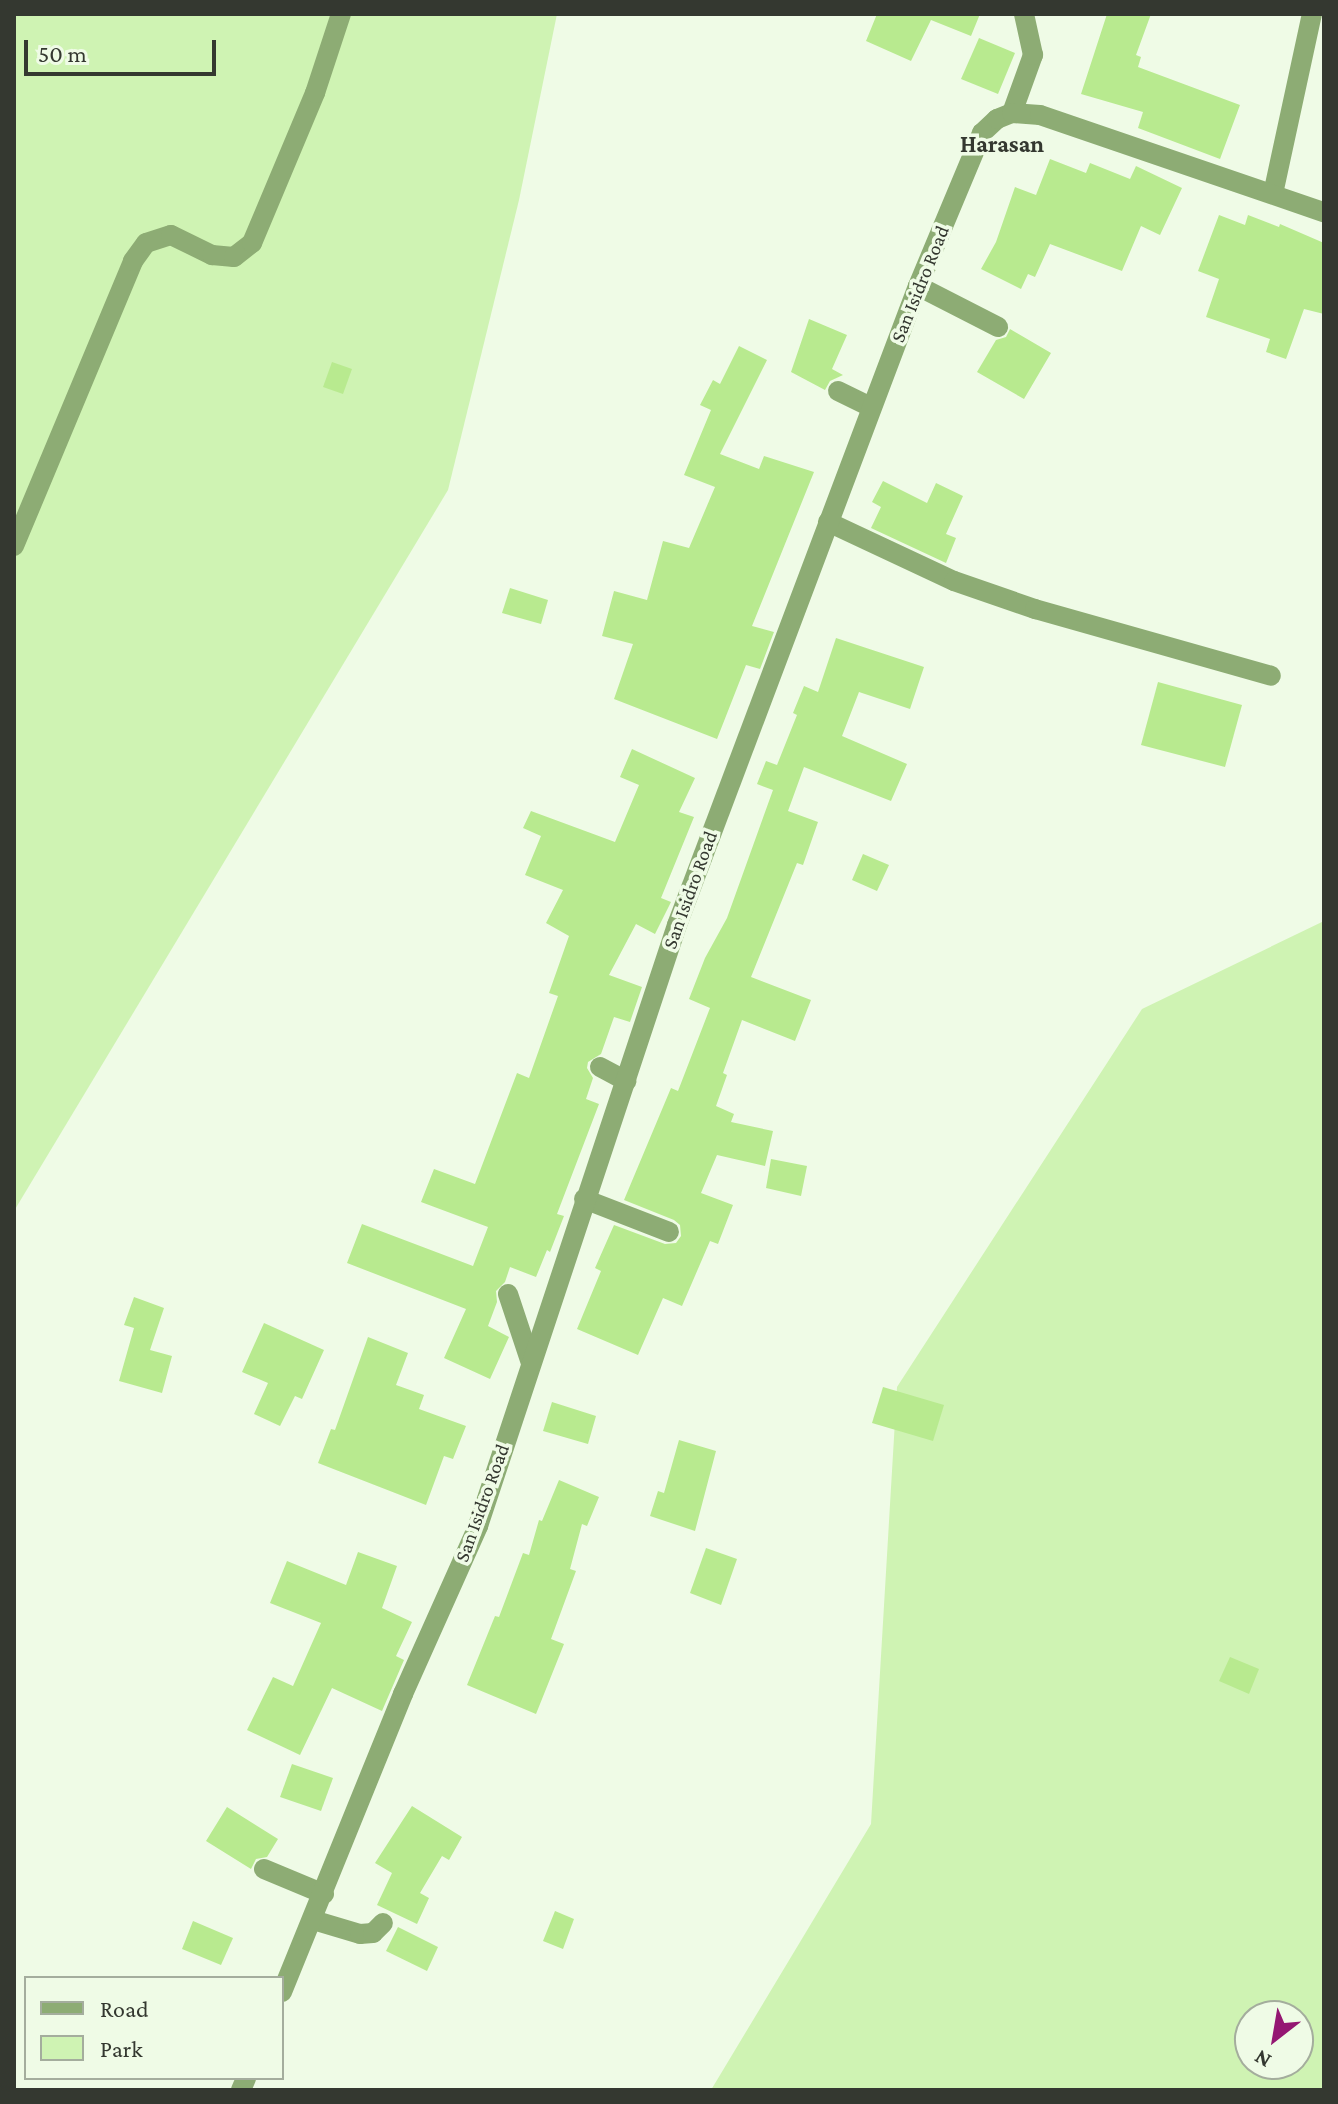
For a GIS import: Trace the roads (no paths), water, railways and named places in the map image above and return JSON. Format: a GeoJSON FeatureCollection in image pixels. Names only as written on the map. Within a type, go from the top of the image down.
{"type":"FeatureCollection","features":[{"type":"Feature","properties":{"kind":"street"},"geometry":{"type":"LineString","coordinates":[[14,546],[133,261],[146,243],[171,235],[212,255],[234,257],[252,243],[315,93],[341,14]]}},
{"type":"Feature","properties":{"kind":"street"},"geometry":{"type":"LineString","coordinates":[[1024,14],[1033,55],[1012,113],[1040,115],[1091,131],[1324,212]]}},
{"type":"Feature","properties":{"kind":"street"},"geometry":{"type":"LineString","coordinates":[[1273,194],[1312,14]]}},
{"type":"Feature","properties":{"kind":"street","name":"San Isidro Road"},"geometry":{"type":"LineString","coordinates":[[284,1987],[403,1694],[478,1526],[677,925],[871,407],[982,133],[997,119],[1012,113]]}},
{"type":"Feature","properties":{"kind":"street"},"geometry":{"type":"LineString","coordinates":[[918,286],[998,327]]}},
{"type":"Feature","properties":{"kind":"street"},"geometry":{"type":"LineString","coordinates":[[838,391],[871,407]]}},
{"type":"Feature","properties":{"kind":"street"},"geometry":{"type":"LineString","coordinates":[[828,522],[954,581],[1035,609],[1271,676]]}},
{"type":"Feature","properties":{"kind":"street"},"geometry":{"type":"LineString","coordinates":[[600,1067],[626,1081]]}},
{"type":"Feature","properties":{"kind":"street"},"geometry":{"type":"LineString","coordinates":[[584,1199],[669,1232]]}},
{"type":"Feature","properties":{"kind":"street"},"geometry":{"type":"LineString","coordinates":[[508,1294],[531,1363]]}},
{"type":"Feature","properties":{"kind":"street"},"geometry":{"type":"LineString","coordinates":[[264,1869],[324,1894]]}},
{"type":"Feature","properties":{"kind":"street"},"geometry":{"type":"LineString","coordinates":[[313,1920],[360,1934],[373,1933],[383,1923]]}},
{"type":"Feature","properties":{"kind":"district","name":"Harasan"},"geometry":{"type":"Point","coordinates":[1002,144]}}]}
